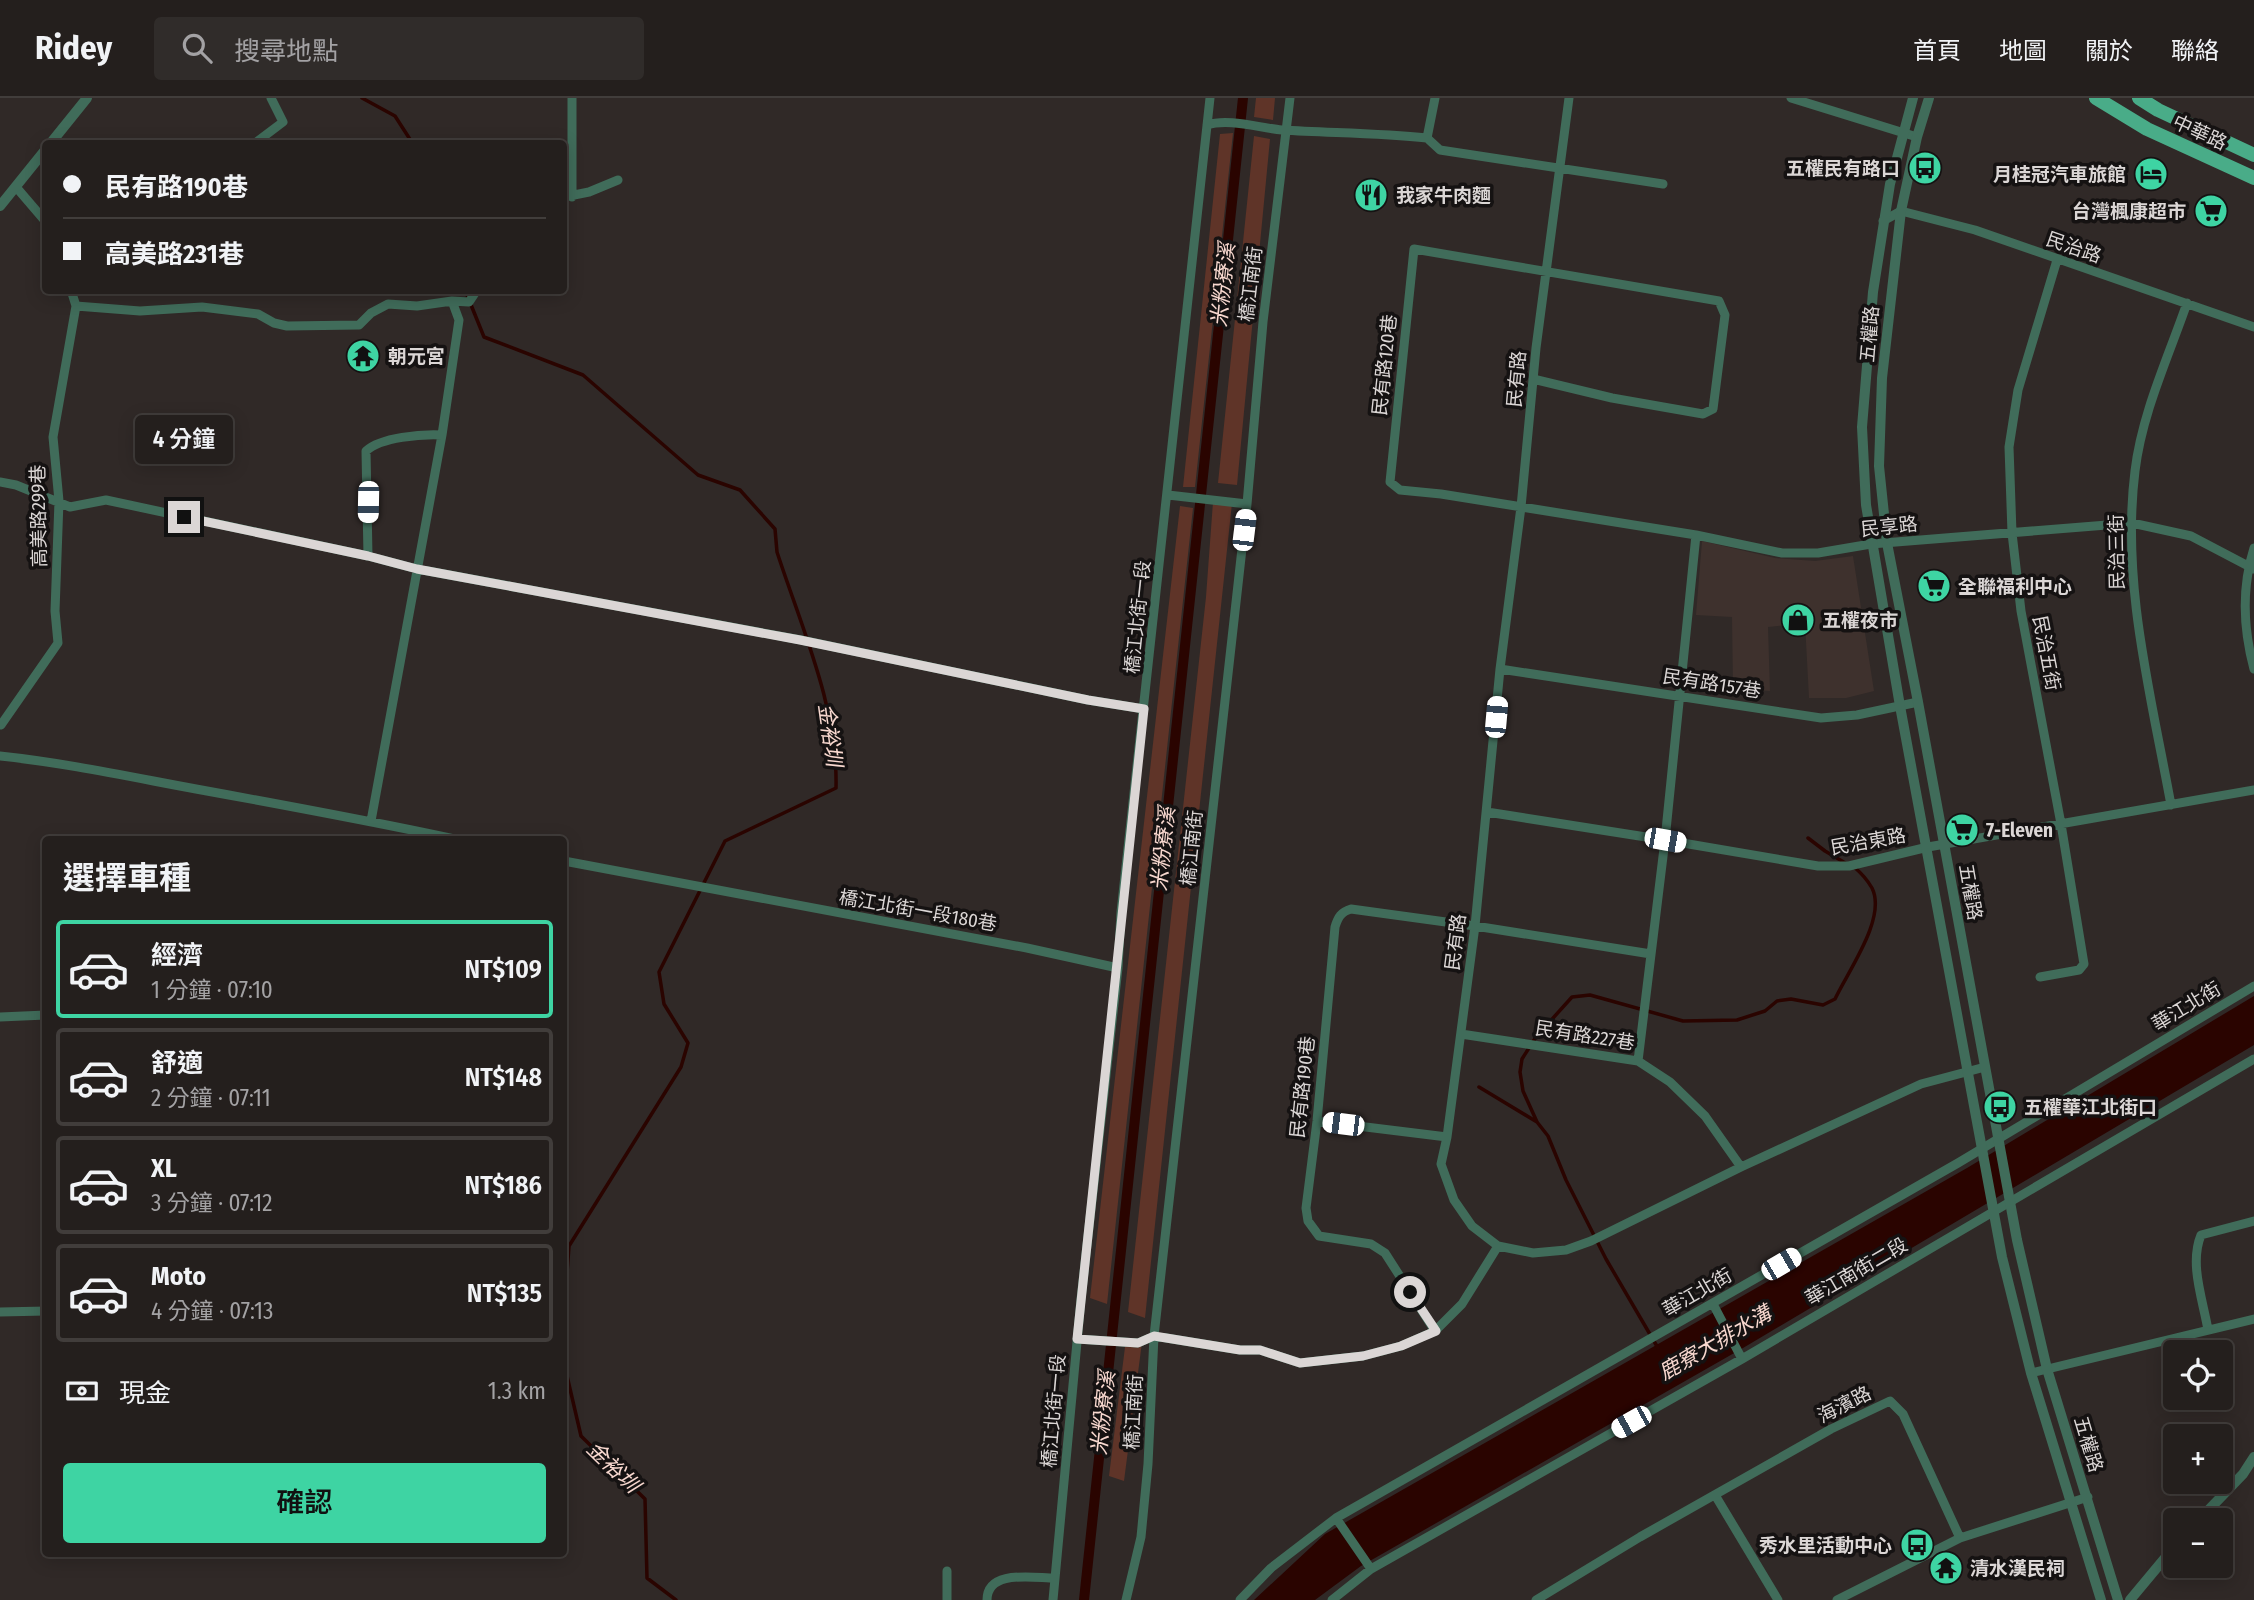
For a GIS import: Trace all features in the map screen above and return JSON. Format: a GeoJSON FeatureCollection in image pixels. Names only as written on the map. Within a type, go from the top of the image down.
{"type":"FeatureCollection","features":[{"type":"Feature","properties":{"kind":"main road","name":"中華路"},"geometry":{"type":"LineString","coordinates":[[2096,98],[2147,129],[2254,178]]}},
{"type":"Feature","properties":{"kind":"main road","name":"中華路"},"geometry":{"type":"LineString","coordinates":[[2139,98],[2158,110],[2254,155]]}},
{"type":"Feature","properties":{"kind":"street"},"geometry":{"type":"LineString","coordinates":[[53,140],[87,98]]}},
{"type":"Feature","properties":{"kind":"street"},"geometry":{"type":"LineString","coordinates":[[259,140],[283,122],[271,98]]}},
{"type":"Feature","properties":{"kind":"street"},"geometry":{"type":"LineString","coordinates":[[572,98],[568,197],[618,180]]}},
{"type":"Feature","properties":{"kind":"street","name":"橋江北街一段"},"geometry":{"type":"LineString","coordinates":[[1053,1600],[1077,1339],[1118,968],[1121,912],[1210,98]]}},
{"type":"Feature","properties":{"kind":"street","name":"橋江南街"},"geometry":{"type":"LineString","coordinates":[[1126,1600],[1141,1537],[1148,1464],[1154,1336],[1247,504],[1263,322],[1290,98]]}},
{"type":"Feature","properties":{"kind":"street"},"geometry":{"type":"LineString","coordinates":[[1427,138],[1435,98]]}},
{"type":"Feature","properties":{"kind":"street","name":"民有路"},"geometry":{"type":"LineString","coordinates":[[1569,98],[1500,669],[1475,926],[1447,1137],[1441,1164],[1454,1200],[1472,1226],[1497,1246],[1533,1254],[1566,1250],[1591,1241],[1741,1167],[1921,1084],[1985,1068]]}},
{"type":"Feature","properties":{"kind":"street"},"geometry":{"type":"LineString","coordinates":[[1791,98],[1917,137]]}},
{"type":"Feature","properties":{"kind":"street","name":"五權路"},"geometry":{"type":"LineString","coordinates":[[1913,98],[1883,221],[1871,318],[1862,427],[1866,505],[1992,1207],[2031,1373],[2101,1600]]}},
{"type":"Feature","properties":{"kind":"street","name":"五權路"},"geometry":{"type":"LineString","coordinates":[[1929,98],[1917,137],[1901,211],[1882,378],[1880,466],[1887,544],[2008,1198],[2047,1369],[2118,1600]]}},
{"type":"Feature","properties":{"kind":"street"},"geometry":{"type":"LineString","coordinates":[[1208,125],[1223,123],[1286,130],[1427,138],[1440,150],[1663,184]]}},
{"type":"Feature","properties":{"kind":"street"},"geometry":{"type":"LineString","coordinates":[[0,206],[42,154]]}},
{"type":"Feature","properties":{"kind":"street"},"geometry":{"type":"LineString","coordinates":[[16,187],[42,217]]}},
{"type":"Feature","properties":{"kind":"street"},"geometry":{"type":"LineString","coordinates":[[1883,221],[1901,211]]}},
{"type":"Feature","properties":{"kind":"street","name":"民治路"},"geometry":{"type":"LineString","coordinates":[[1901,211],[1975,230],[2254,327]]}},
{"type":"Feature","properties":{"kind":"street","name":"民有路120巷"},"geometry":{"type":"LineString","coordinates":[[1521,507],[1400,490],[1390,482],[1414,249],[1546,271]]}},
{"type":"Feature","properties":{"kind":"street","name":"民治五街"},"geometry":{"type":"LineString","coordinates":[[2040,977],[2079,970],[2084,964],[2021,611],[2012,533],[2009,447],[2017,402],[2057,260]]}},
{"type":"Feature","properties":{"kind":"street"},"geometry":{"type":"LineString","coordinates":[[1533,379],[1612,398],[1703,414],[1713,409],[1726,315],[1719,302],[1546,271]]}},
{"type":"Feature","properties":{"kind":"street","name":"高美路299巷"},"geometry":{"type":"LineString","coordinates":[[1,725],[58,643],[55,611],[59,501],[53,437],[76,306],[72,294]]}},
{"type":"Feature","properties":{"kind":"street"},"geometry":{"type":"LineString","coordinates":[[76,306],[140,311],[202,307],[258,314],[274,323],[287,326],[359,325],[387,304],[417,306],[452,301],[470,302],[475,294]]}},
{"type":"Feature","properties":{"kind":"street"},"geometry":{"type":"LineString","coordinates":[[371,821],[442,435],[459,320],[452,301]]}},
{"type":"Feature","properties":{"kind":"street","name":"民治三街"},"geometry":{"type":"LineString","coordinates":[[2171,805],[2134,596],[2132,523],[2135,471],[2144,423],[2187,303]]}},
{"type":"Feature","properties":{"kind":"street"},"geometry":{"type":"LineString","coordinates":[[368,556],[366,451],[373,445],[422,434],[442,435]]}},
{"type":"Feature","properties":{"kind":"street"},"geometry":{"type":"LineString","coordinates":[[0,482],[16,485],[70,507],[106,500],[417,569],[800,640],[1088,700],[1144,709]]}},
{"type":"Feature","properties":{"kind":"street"},"geometry":{"type":"LineString","coordinates":[[1168,495],[1247,504]]}},
{"type":"Feature","properties":{"kind":"street","name":"民享路"},"geometry":{"type":"LineString","coordinates":[[1521,507],[1696,535],[1782,553],[1818,553],[1871,544],[2132,523],[2192,536],[2251,567]]}},
{"type":"Feature","properties":{"kind":"street"},"geometry":{"type":"LineString","coordinates":[[1638,1060],[1665,840],[1696,535]]}},
{"type":"Feature","properties":{"kind":"street"},"geometry":{"type":"LineString","coordinates":[[2254,548],[2244,601],[2245,626],[2254,669]]}},
{"type":"Feature","properties":{"kind":"street","name":"民有路157巷"},"geometry":{"type":"LineString","coordinates":[[1500,669],[1821,718],[1857,715],[1918,702]]}},
{"type":"Feature","properties":{"kind":"street"},"geometry":{"type":"LineString","coordinates":[[0,756],[40,760],[440,836]]}},
{"type":"Feature","properties":{"kind":"street","name":"民治東路"},"geometry":{"type":"LineString","coordinates":[[1487,813],[1818,866],[1849,866],[1928,847],[2254,790]]}},
{"type":"Feature","properties":{"kind":"street","name":"橋江北街一段180巷"},"geometry":{"type":"LineString","coordinates":[[567,863],[1027,948],[1118,968]]}},
{"type":"Feature","properties":{"kind":"street","name":"民有路190巷"},"geometry":{"type":"LineString","coordinates":[[1436,1331],[1385,1253],[1371,1244],[1319,1236],[1308,1221],[1306,1208],[1335,927],[1342,912],[1351,909],[1475,926]]}},
{"type":"Feature","properties":{"kind":"street"},"geometry":{"type":"LineString","coordinates":[[1475,926],[1651,954]]}},
{"type":"Feature","properties":{"kind":"street","name":"華江北街"},"geometry":{"type":"LineString","coordinates":[[1240,1600],[1271,1568],[1338,1521],[1998,1143],[2254,986]]}},
{"type":"Feature","properties":{"kind":"street"},"geometry":{"type":"LineString","coordinates":[[0,1017],[42,1015]]}},
{"type":"Feature","properties":{"kind":"street","name":"民有路227巷"},"geometry":{"type":"LineString","coordinates":[[1461,1034],[1638,1060],[1670,1083],[1704,1116],[1741,1167]]}},
{"type":"Feature","properties":{"kind":"street","name":"華江南街二段"},"geometry":{"type":"LineString","coordinates":[[1332,1600],[1370,1568],[1740,1356],[1992,1207],[2254,1059]]}},
{"type":"Feature","properties":{"kind":"street"},"geometry":{"type":"LineString","coordinates":[[1317,1121],[1447,1137]]}},
{"type":"Feature","properties":{"kind":"street"},"geometry":{"type":"LineString","coordinates":[[2208,1330],[2196,1262],[2196,1247],[2201,1236],[2254,1221]]}},
{"type":"Feature","properties":{"kind":"street"},"geometry":{"type":"LineString","coordinates":[[1077,1339],[1138,1343],[1154,1336],[1240,1350],[1260,1350],[1300,1363],[1363,1356],[1401,1346],[1436,1331],[1462,1304],[1497,1246]]}},
{"type":"Feature","properties":{"kind":"street"},"geometry":{"type":"LineString","coordinates":[[1714,1306],[1740,1356]]}},
{"type":"Feature","properties":{"kind":"street"},"geometry":{"type":"LineString","coordinates":[[0,1312],[42,1311]]}},
{"type":"Feature","properties":{"kind":"street"},"geometry":{"type":"LineString","coordinates":[[2031,1373],[2254,1318]]}},
{"type":"Feature","properties":{"kind":"street","name":"海濱路"},"geometry":{"type":"LineString","coordinates":[[1536,1600],[1831,1429],[1890,1401],[1903,1414],[1960,1538]]}},
{"type":"Feature","properties":{"kind":"street"},"geometry":{"type":"LineString","coordinates":[[2210,1508],[2243,1474],[2254,1457]]}},
{"type":"Feature","properties":{"kind":"street"},"geometry":{"type":"LineString","coordinates":[[1715,1495],[1778,1600]]}},
{"type":"Feature","properties":{"kind":"street"},"geometry":{"type":"LineString","coordinates":[[1837,1600],[1960,1538],[2088,1497]]}},
{"type":"Feature","properties":{"kind":"street"},"geometry":{"type":"LineString","coordinates":[[1338,1521],[1370,1568]]}},
{"type":"Feature","properties":{"kind":"street"},"geometry":{"type":"LineString","coordinates":[[2130,1600],[2163,1560]]}},
{"type":"Feature","properties":{"kind":"street"},"geometry":{"type":"LineString","coordinates":[[947,1571],[947,1600]]}},
{"type":"Feature","properties":{"kind":"street"},"geometry":{"type":"LineString","coordinates":[[987,1600],[992,1583],[1004,1578],[1055,1578]]}},
{"type":"Feature","properties":{"kind":"shaded area"},"geometry":{"type":"Polygon","coordinates":[[[1256,98],[1275,98],[1273,120],[1254,117],[1256,98]]]}},
{"type":"Feature","properties":{"kind":"shaded area"},"geometry":{"type":"Polygon","coordinates":[[[1233,133],[1195,487],[1183,487],[1220,134],[1233,133]]]}},
{"type":"Feature","properties":{"kind":"shaded area"},"geometry":{"type":"Polygon","coordinates":[[[1254,136],[1270,139],[1237,485],[1218,483],[1254,136]]]}},
{"type":"Feature","properties":{"kind":"shaded area"},"geometry":{"type":"Polygon","coordinates":[[[1213,502],[1232,503],[1145,1318],[1128,1312],[1206,597],[1213,502]]]}},
{"type":"Feature","properties":{"kind":"shaded area"},"geometry":{"type":"Polygon","coordinates":[[[1180,506],[1193,508],[1107,1304],[1090,1298],[1180,506]]]}},
{"type":"Feature","properties":{"kind":"shaded area","name":"五權夜市"},"geometry":{"type":"Polygon","coordinates":[[[1702,541],[1775,558],[1815,561],[1853,556],[1874,691],[1846,698],[1809,698],[1805,623],[1768,627],[1770,691],[1733,688],[1732,617],[1696,615],[1702,541]]]}},
{"type":"Feature","properties":{"kind":"shaded area"},"geometry":{"type":"Polygon","coordinates":[[[1126,1339],[1142,1342],[1124,1481],[1109,1476],[1126,1339]]]}},
{"type":"Feature","properties":{"kind":"water","name":"鹿寮大排水溝"},"geometry":{"type":"Polygon","coordinates":[[[2254,996],[2254,1045],[1743,1348],[1361,1566],[1315,1600],[1254,1600],[1325,1534],[1967,1168],[2254,996]]]}},
{"type":"Feature","properties":{"kind":"waterway","name":"金裕圳"},"geometry":{"type":"LineString","coordinates":[[362,98],[395,116],[410,140]]}},
{"type":"Feature","properties":{"kind":"waterway","name":"米粉寮溪"},"geometry":{"type":"LineString","coordinates":[[1084,1600],[1243,98]]}},
{"type":"Feature","properties":{"kind":"waterway","name":"金裕圳"},"geometry":{"type":"LineString","coordinates":[[467,294],[484,337],[583,375],[698,475],[740,490],[775,529],[777,552],[825,698],[835,758],[836,788],[725,841],[659,972],[664,1004],[688,1043],[681,1067],[569,1246],[567,1273]]}},
{"type":"Feature","properties":{"kind":"waterway"},"geometry":{"type":"LineString","coordinates":[[1808,838],[1847,864]]}},
{"type":"Feature","properties":{"kind":"waterway"},"geometry":{"type":"LineString","coordinates":[[1658,1348],[1606,1259],[1566,1180],[1548,1136],[1537,1122],[1523,1091],[1520,1072],[1522,1059],[1536,1037],[1572,997],[1590,995],[1683,1021],[1737,1020],[1765,1011],[1777,1001],[1791,999],[1823,1005],[1835,999],[1864,944],[1874,914],[1872,888],[1854,867]]}},
{"type":"Feature","properties":{"kind":"waterway"},"geometry":{"type":"LineString","coordinates":[[1479,1087],[1537,1122]]}},
{"type":"Feature","properties":{"kind":"waterway","name":"金裕圳"},"geometry":{"type":"LineString","coordinates":[[567,1376],[581,1436],[645,1499],[647,1578],[676,1600]]}},
{"type":"Feature","properties":{"kind":"place","name":"五權民有路口"},"geometry":{"type":"Point","coordinates":[1925,168]}},
{"type":"Feature","properties":{"kind":"place","name":"月桂冠汽車旅館"},"geometry":{"type":"Point","coordinates":[2151,174]}},
{"type":"Feature","properties":{"kind":"place","name":"我家牛肉麵"},"geometry":{"type":"Point","coordinates":[1371,195]}},
{"type":"Feature","properties":{"kind":"place","name":"台灣楓康超市"},"geometry":{"type":"Point","coordinates":[2211,211]}},
{"type":"Feature","properties":{"kind":"place","name":"朝元宮"},"geometry":{"type":"Point","coordinates":[363,356]}},
{"type":"Feature","properties":{"kind":"place","name":"全聯福利中心"},"geometry":{"type":"Point","coordinates":[1934,586]}},
{"type":"Feature","properties":{"kind":"place","name":"五權夜市"},"geometry":{"type":"Point","coordinates":[1798,620]}},
{"type":"Feature","properties":{"kind":"place","name":"7-Eleven"},"geometry":{"type":"Point","coordinates":[1962,830]}},
{"type":"Feature","properties":{"kind":"place","name":"五權華江北街口"},"geometry":{"type":"Point","coordinates":[2000,1107]}},
{"type":"Feature","properties":{"kind":"place","name":"秀水里活動中心"},"geometry":{"type":"Point","coordinates":[1917,1545]}},
{"type":"Feature","properties":{"kind":"place","name":"清水漢民祠"},"geometry":{"type":"Point","coordinates":[1946,1568]}},
{"type":"Feature","properties":{"kind":"route"},"geometry":{"type":"LineString","coordinates":[[184,517],[417,569],[800,640],[1088,700],[1144,709],[1077,1339],[1138,1343],[1154,1336],[1240,1350],[1260,1350],[1300,1363],[1363,1356],[1401,1346],[1436,1331],[1410,1292]]}}]}
